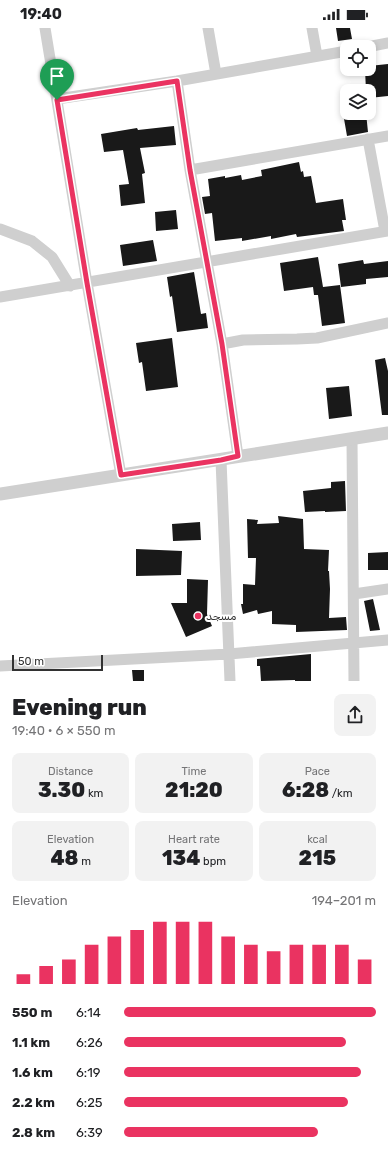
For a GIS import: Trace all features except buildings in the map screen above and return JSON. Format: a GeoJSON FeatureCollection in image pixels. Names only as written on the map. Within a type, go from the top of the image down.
{"type":"FeatureCollection","features":[{"type":"Feature","properties":{"kind":"street"},"geometry":{"type":"LineString","coordinates":[[45,28],[87,283],[121,475]]}},
{"type":"Feature","properties":{"kind":"street"},"geometry":{"type":"LineString","coordinates":[[208,28],[216,74]]}},
{"type":"Feature","properties":{"kind":"street"},"geometry":{"type":"LineString","coordinates":[[312,28],[317,56]]}},
{"type":"Feature","properties":{"kind":"street"},"geometry":{"type":"LineString","coordinates":[[376,45],[388,43]]}},
{"type":"Feature","properties":{"kind":"street"},"geometry":{"type":"LineString","coordinates":[[57,100],[177,81],[340,51]]}},
{"type":"Feature","properties":{"kind":"street"},"geometry":{"type":"LineString","coordinates":[[177,81],[190,170],[222,344],[238,456]]}},
{"type":"Feature","properties":{"kind":"street"},"geometry":{"type":"LineString","coordinates":[[190,170],[388,136]]}},
{"type":"Feature","properties":{"kind":"street"},"geometry":{"type":"LineString","coordinates":[[0,297],[207,263],[387,231],[368,139]]}},
{"type":"Feature","properties":{"kind":"street"},"geometry":{"type":"LineString","coordinates":[[0,229],[32,241],[52,257],[70,286]]}},
{"type":"Feature","properties":{"kind":"street"},"geometry":{"type":"LineString","coordinates":[[222,344],[243,340],[297,340],[316,338],[388,323]]}},
{"type":"Feature","properties":{"kind":"street"},"geometry":{"type":"LineString","coordinates":[[0,494],[221,460],[388,432]]}},
{"type":"Feature","properties":{"kind":"street"},"geometry":{"type":"LineString","coordinates":[[352,438],[354,681]]}},
{"type":"Feature","properties":{"kind":"street"},"geometry":{"type":"LineString","coordinates":[[221,460],[230,681]]}},
{"type":"Feature","properties":{"kind":"street"},"geometry":{"type":"LineString","coordinates":[[354,594],[388,589]]}},
{"type":"Feature","properties":{"kind":"street"},"geometry":{"type":"LineString","coordinates":[[0,666],[229,654],[388,640]]}},
{"type":"Feature","properties":{"kind":"place","name":"مسجد"},"geometry":{"type":"Point","coordinates":[198,616]}},
{"type":"Feature","properties":{"kind":"route"},"geometry":{"type":"LineString","coordinates":[[177,81],[190,170],[222,344],[238,456],[221,460],[121,475],[87,283],[57,100],[177,81]]}}]}
